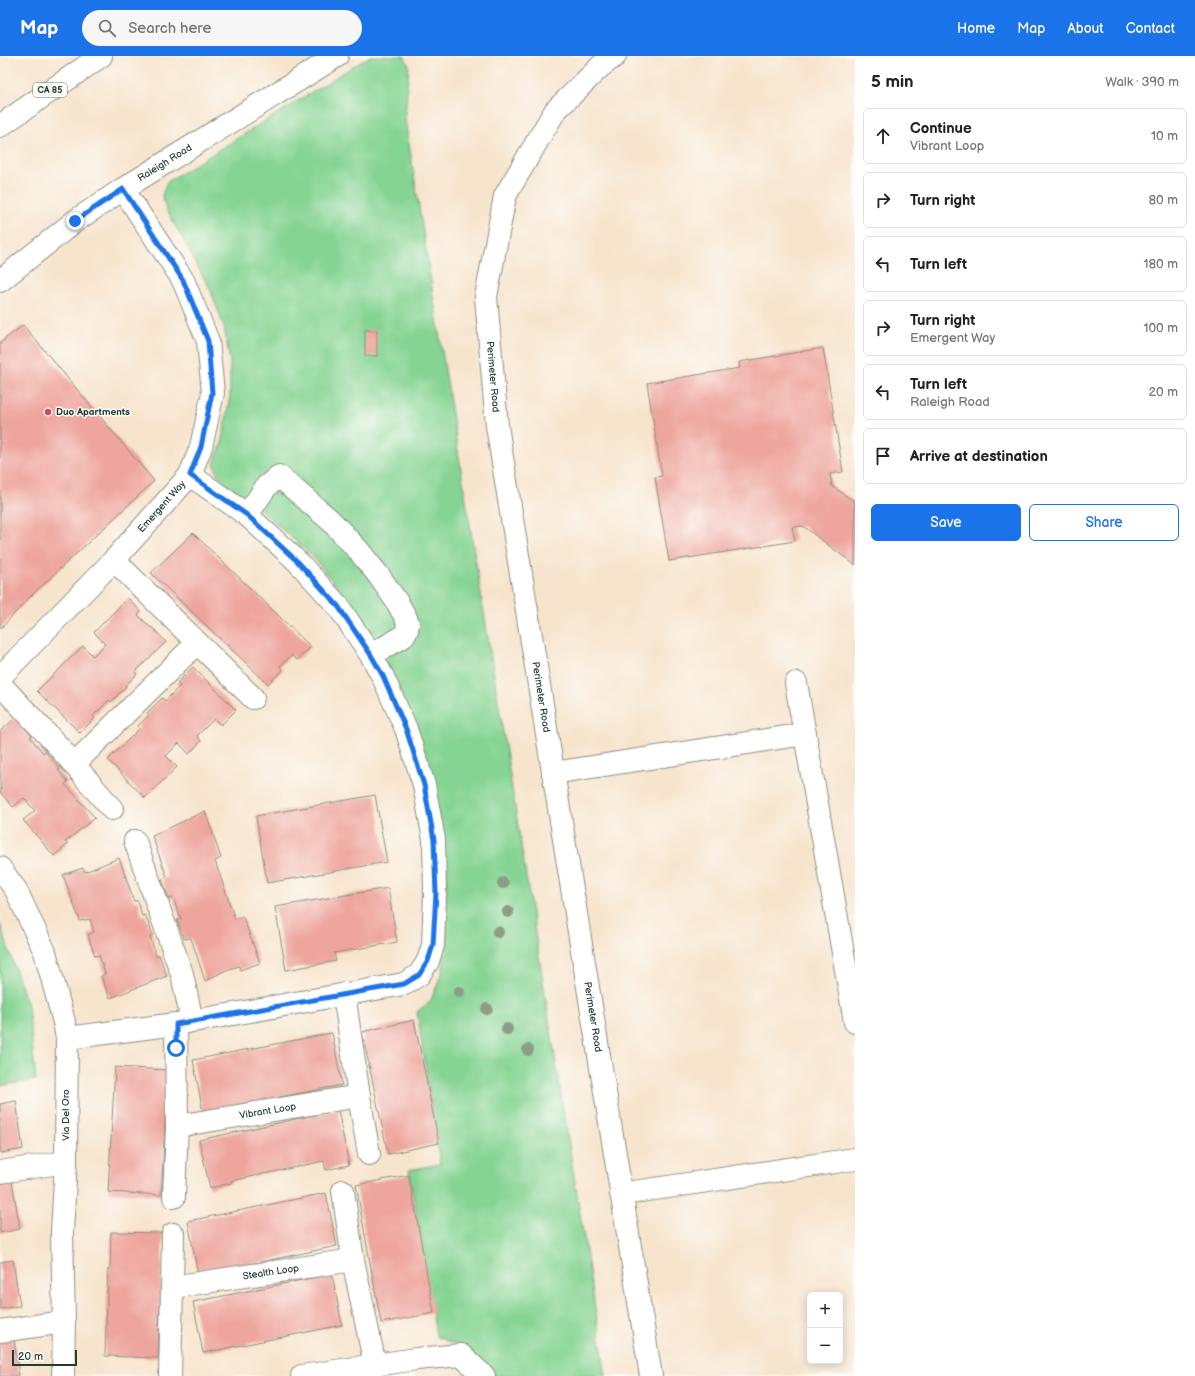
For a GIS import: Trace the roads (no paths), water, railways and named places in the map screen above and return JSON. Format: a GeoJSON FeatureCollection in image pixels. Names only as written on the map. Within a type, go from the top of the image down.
{"type":"FeatureCollection","features":[{"type":"Feature","properties":{"kind":"main road","name":"CA 85"},"geometry":{"type":"LineString","coordinates":[[0,126],[101,56]]}},
{"type":"Feature","properties":{"kind":"main road","name":"Raleigh Road"},"geometry":{"type":"LineString","coordinates":[[0,281],[75,221],[123,189],[337,56]]}},
{"type":"Feature","properties":{"kind":"main road","name":"Perimeter Road"},"geometry":{"type":"LineString","coordinates":[[615,56],[601,66],[555,111],[505,196],[486,297],[497,426],[651,1376]]}},
{"type":"Feature","properties":{"kind":"main road","name":"Emergent Way"},"geometry":{"type":"LineString","coordinates":[[0,677],[114,560],[190,475],[201,447],[212,393],[208,341],[183,280],[123,189]]}},
{"type":"Feature","properties":{"kind":"main road"},"geometry":{"type":"LineString","coordinates":[[67,1038],[184,1023],[404,984],[419,975],[428,961],[433,945],[436,893],[434,840],[424,785],[406,729],[383,676],[371,655],[338,606],[298,562],[247,515],[190,475]]}},
{"type":"Feature","properties":{"kind":"main road"},"geometry":{"type":"LineString","coordinates":[[247,515],[266,487],[280,476],[331,521],[359,551],[397,602],[408,623],[404,636],[371,655]]}},
{"type":"Feature","properties":{"kind":"main road"},"geometry":{"type":"LineString","coordinates":[[114,560],[253,698]]}},
{"type":"Feature","properties":{"kind":"main road"},"geometry":{"type":"LineString","coordinates":[[74,764],[197,643]]}},
{"type":"Feature","properties":{"kind":"main road"},"geometry":{"type":"LineString","coordinates":[[796,683],[855,1022]]}},
{"type":"Feature","properties":{"kind":"main road"},"geometry":{"type":"LineString","coordinates":[[0,684],[74,764],[112,809]]}},
{"type":"Feature","properties":{"kind":"main road"},"geometry":{"type":"LineString","coordinates":[[553,773],[805,734]]}},
{"type":"Feature","properties":{"kind":"main road"},"geometry":{"type":"LineString","coordinates":[[135,841],[182,974],[184,1023],[174,1197]]}},
{"type":"Feature","properties":{"kind":"main road","name":"Via Del Oro"},"geometry":{"type":"LineString","coordinates":[[0,868],[16,890],[45,952],[67,1038],[66,1162],[62,1232],[64,1322],[63,1376]]}},
{"type":"Feature","properties":{"kind":"main road"},"geometry":{"type":"LineString","coordinates":[[344,994],[369,1154]]}},
{"type":"Feature","properties":{"kind":"main road","name":"Vibrant Loop"},"geometry":{"type":"LineString","coordinates":[[177,1126],[359,1096]]}},
{"type":"Feature","properties":{"kind":"main road"},"geometry":{"type":"LineString","coordinates":[[621,1194],[855,1159]]}},
{"type":"Feature","properties":{"kind":"main road"},"geometry":{"type":"LineString","coordinates":[[0,1172],[66,1162]]}},
{"type":"Feature","properties":{"kind":"main road"},"geometry":{"type":"LineString","coordinates":[[343,1191],[353,1260],[375,1365]]}},
{"type":"Feature","properties":{"kind":"main road"},"geometry":{"type":"LineString","coordinates":[[170,1376],[173,1234]]}},
{"type":"Feature","properties":{"kind":"main road","name":"Stealth Loop"},"geometry":{"type":"LineString","coordinates":[[172,1287],[353,1260]]}},
{"type":"Feature","properties":{"kind":"main road"},"geometry":{"type":"LineString","coordinates":[[0,1331],[64,1322]]}},
{"type":"Feature","properties":{"kind":"main road"},"geometry":{"type":"LineString","coordinates":[[302,1376],[416,1359],[462,1356],[484,1376]]}},
{"type":"Feature","properties":{"kind":"place","name":"Duo Apartments"},"geometry":{"type":"Point","coordinates":[48,412]}}]}
